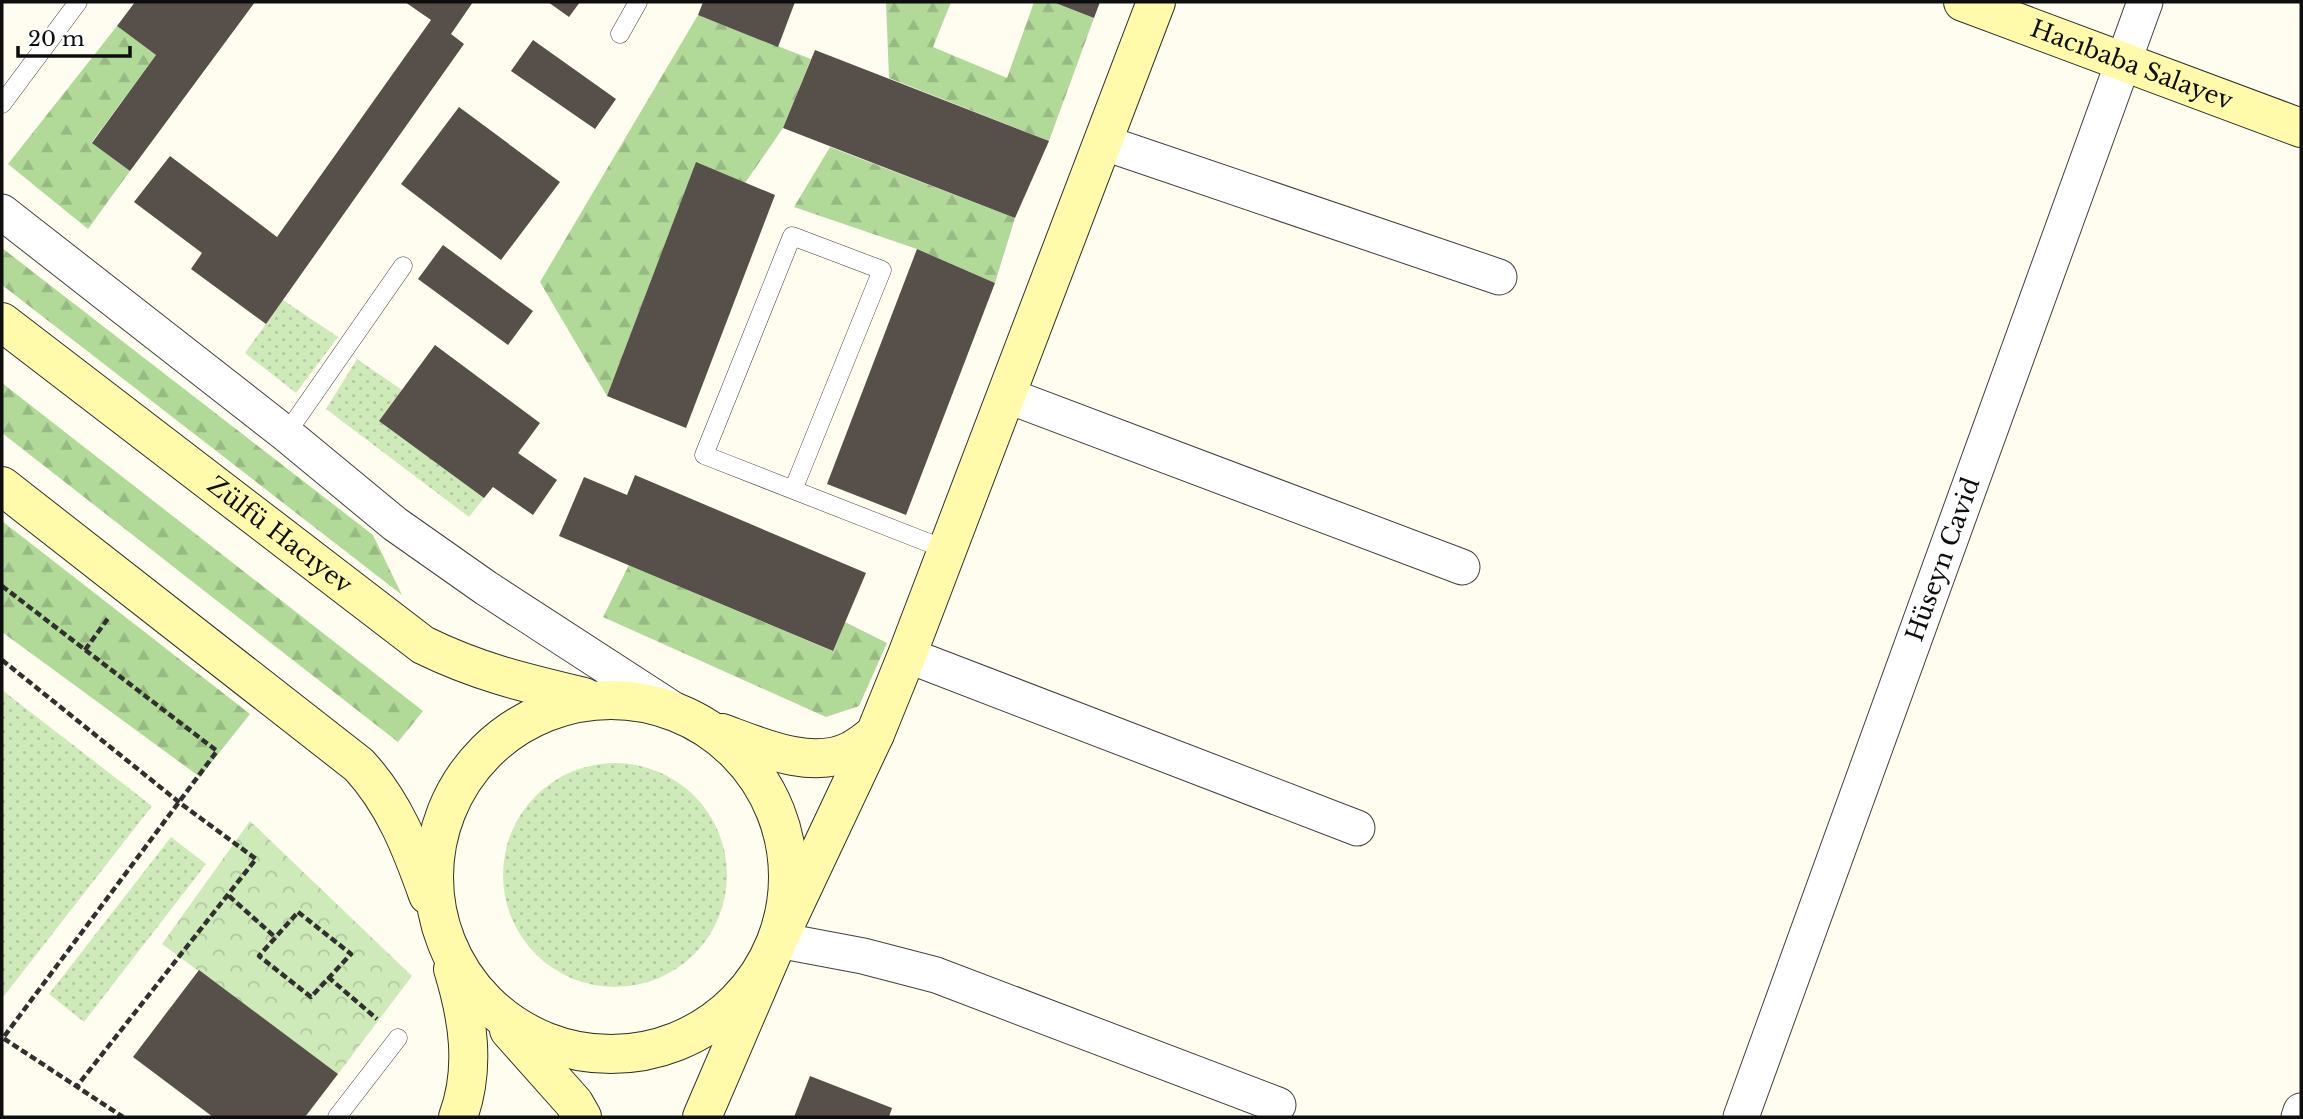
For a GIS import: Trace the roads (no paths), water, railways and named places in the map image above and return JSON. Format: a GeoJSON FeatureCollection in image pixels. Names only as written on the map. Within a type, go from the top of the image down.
{"type":"FeatureCollection","features":[{"type":"Feature","properties":{"kind":"main road"},"geometry":{"type":"LineString","coordinates":[[702,1117],[778,940],[875,734],[1156,2]]}},
{"type":"Feature","properties":{"kind":"main road","name":"Hacıbaba Salayev"},"geometry":{"type":"LineString","coordinates":[[1963,2],[2301,128]]}},
{"type":"Feature","properties":{"kind":"main road","name":"Zülfü Hacıyev"},"geometry":{"type":"LineString","coordinates":[[2,322],[423,645],[460,663],[505,678],[584,697],[653,705],[757,746],[796,756],[834,756],[850,751],[875,734]]}},
{"type":"Feature","properties":{"kind":"main road"},"geometry":{"type":"LineString","coordinates":[[2,486],[359,765],[379,787],[397,817],[455,962],[475,992],[573,1103],[582,1117]]}},
{"type":"Feature","properties":{"kind":"main road"},"geometry":{"type":"LineString","coordinates":[[457,1117],[463,1101],[468,1069],[468,1029],[462,997],[441,930],[434,891],[435,852],[445,814],[463,779],[489,749],[520,725],[584,697]]}},
{"type":"Feature","properties":{"kind":"main road"},"geometry":{"type":"LineString","coordinates":[[475,992],[509,1023],[549,1044],[594,1054],[640,1052],[684,1039],[723,1016],[755,983],[778,940],[789,893],[787,845],[771,799],[744,759],[694,720]]}},
{"type":"Feature","properties":{"kind":"street","name":"Hüseyn Cavid"},"geometry":{"type":"LineString","coordinates":[[1741,1117],[2145,2]]}},
{"type":"Feature","properties":{"kind":"street"},"geometry":{"type":"LineString","coordinates":[[1102,142],[1499,277]]}},
{"type":"Feature","properties":{"kind":"street"},"geometry":{"type":"LineString","coordinates":[[2,212],[286,434],[395,524],[486,588],[694,720]]}},
{"type":"Feature","properties":{"kind":"street"},"geometry":{"type":"LineString","coordinates":[[1006,395],[1462,567]]}},
{"type":"Feature","properties":{"kind":"street"},"geometry":{"type":"LineString","coordinates":[[907,655],[1357,828]]}},
{"type":"Feature","properties":{"kind":"street"},"geometry":{"type":"LineString","coordinates":[[778,940],[863,956],[936,975],[1278,1105]]}},
{"type":"Feature","properties":{"kind":"street"},"geometry":{"type":"LineString","coordinates":[[2299,1117],[2301,1111]]}},
{"type":"Feature","properties":{"kind":"lane"},"geometry":{"type":"LineString","coordinates":[[620,34],[638,2]]}},
{"type":"Feature","properties":{"kind":"lane"},"geometry":{"type":"LineString","coordinates":[[2,104],[72,4]]}},
{"type":"Feature","properties":{"kind":"lane"},"geometry":{"type":"LineString","coordinates":[[793,490],[882,270],[792,236],[704,455],[793,490],[947,550]]}},
{"type":"Feature","properties":{"kind":"lane"},"geometry":{"type":"LineString","coordinates":[[286,434],[403,266]]}},
{"type":"Feature","properties":{"kind":"lane"},"geometry":{"type":"LineString","coordinates":[[337,1117],[398,1038]]}}]}
